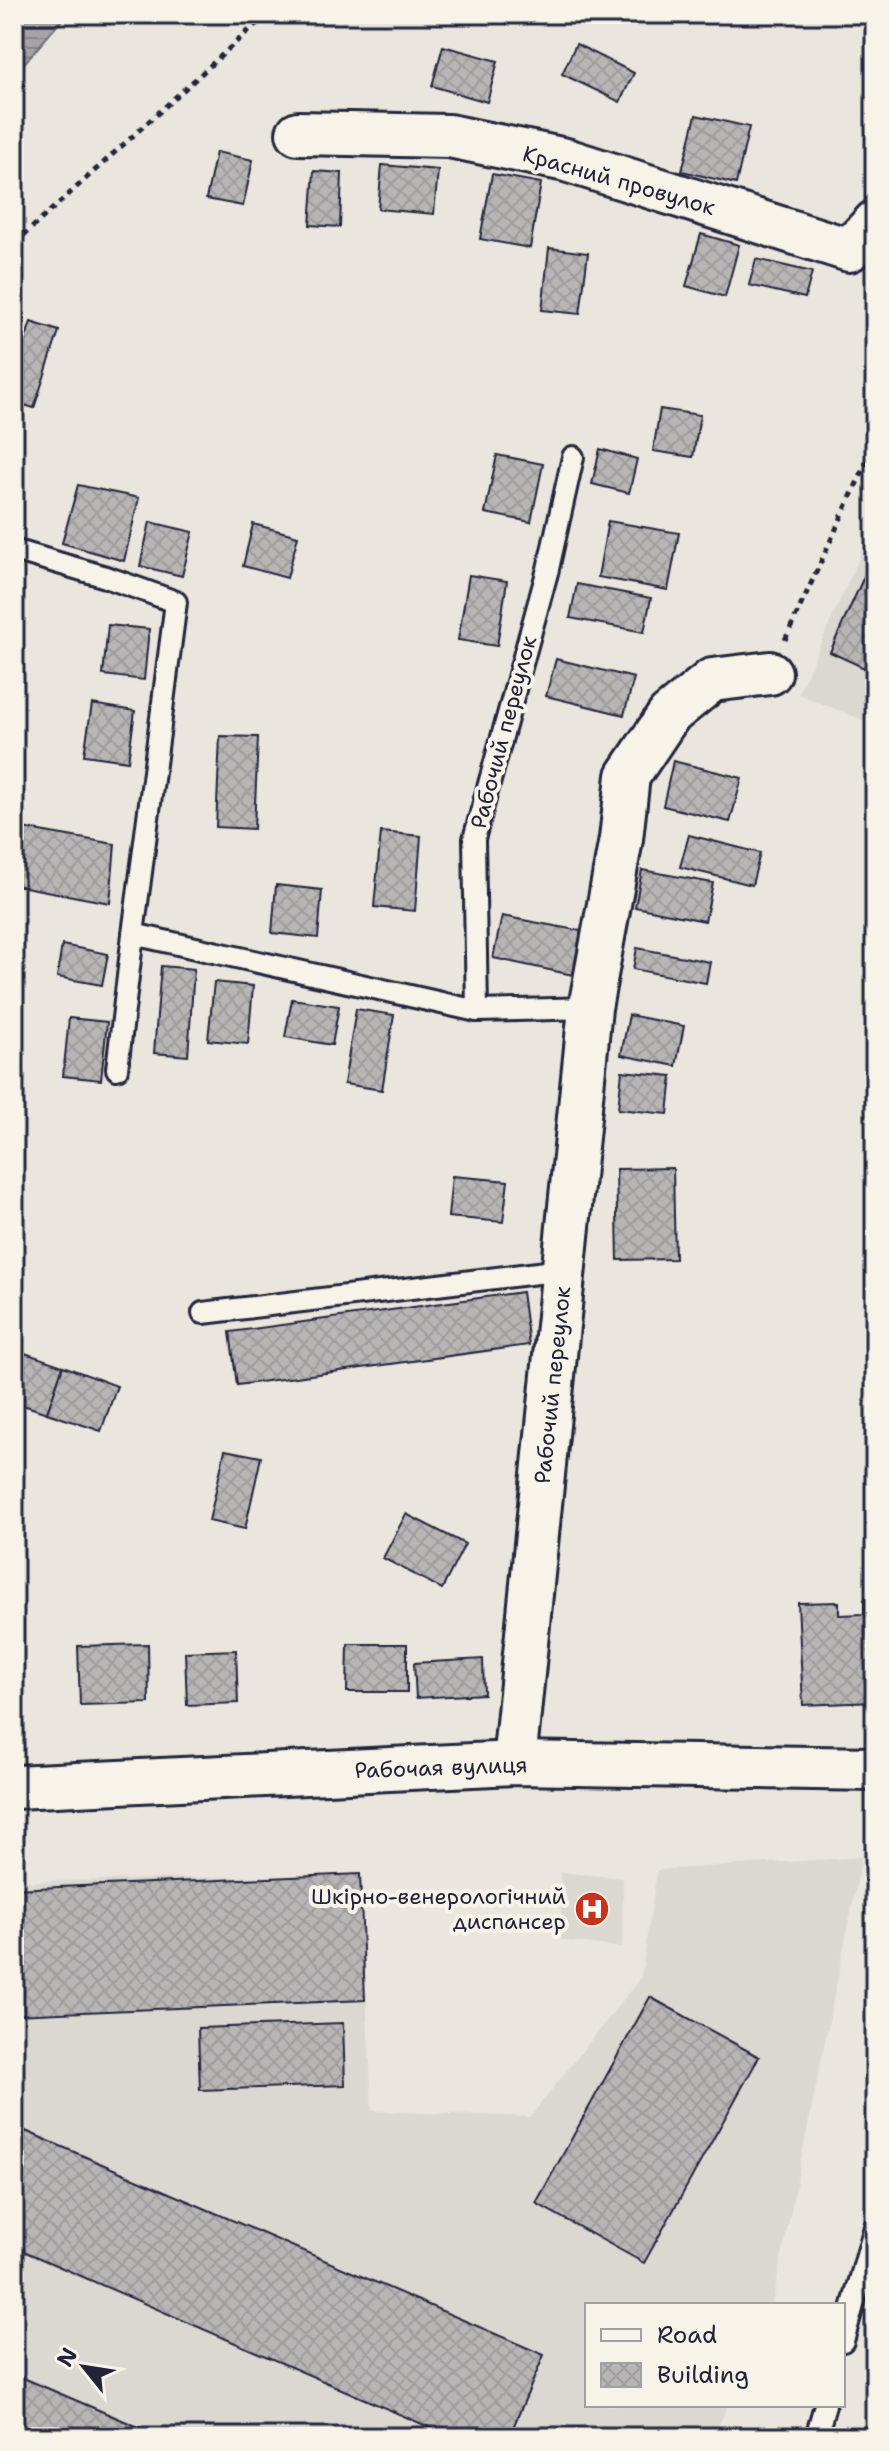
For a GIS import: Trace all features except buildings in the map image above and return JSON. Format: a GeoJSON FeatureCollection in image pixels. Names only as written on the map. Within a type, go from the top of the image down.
{"type":"FeatureCollection","features":[{"type":"Feature","properties":{"kind":"street","name":"Красний провулок"},"geometry":{"type":"LineString","coordinates":[[298,133],[449,136],[551,157],[849,250],[875,222]]}},
{"type":"Feature","properties":{"kind":"street","name":"Рабочий переулок"},"geometry":{"type":"LineString","coordinates":[[514,1763],[590,1008],[621,839],[628,776],[669,715],[712,680],[770,673]]}},
{"type":"Feature","properties":{"kind":"street","name":"Рабочая вулиця"},"geometry":{"type":"LineString","coordinates":[[14,1787],[514,1763],[873,1777]]}},
{"type":"Feature","properties":{"kind":"lane","name":"Рабочий переулок"},"geometry":{"type":"LineString","coordinates":[[477,1011],[474,839],[548,569],[573,457]]}},
{"type":"Feature","properties":{"kind":"lane"},"geometry":{"type":"LineString","coordinates":[[14,550],[106,577],[176,602],[117,1069]]}},
{"type":"Feature","properties":{"kind":"lane"},"geometry":{"type":"LineString","coordinates":[[133,934],[477,1011],[590,1008]]}},
{"type":"Feature","properties":{"kind":"lane"},"geometry":{"type":"LineString","coordinates":[[203,1313],[563,1270]]}},
{"type":"Feature","properties":{"kind":"lane"},"geometry":{"type":"LineString","coordinates":[[845,2334],[875,2227]]}},
{"type":"Feature","properties":{"kind":"lane"},"geometry":{"type":"LineString","coordinates":[[816,2437],[824,2407]]}},
{"type":"Feature","properties":{"kind":"path"},"geometry":{"type":"LineString","coordinates":[[14,244],[267,14]]}},
{"type":"Feature","properties":{"kind":"path"},"geometry":{"type":"LineString","coordinates":[[770,673],[875,444]]}},
{"type":"Feature","properties":{"kind":"shaded area"},"geometry":{"type":"Polygon","coordinates":[[[14,14],[67,14],[14,75],[14,14]]]}},
{"type":"Feature","properties":{"kind":"shaded area"},"geometry":{"type":"Polygon","coordinates":[[[875,522],[875,725],[798,694],[875,522]]]}},
{"type":"Feature","properties":{"kind":"shaded area"},"geometry":{"type":"Polygon","coordinates":[[[862,1857],[772,2303],[585,2303],[585,2407],[727,2407],[713,2437],[14,2437],[14,1882],[360,1874],[372,2111],[530,2117],[641,1977],[657,1870],[862,1857]]]}},
{"type":"Feature","properties":{"kind":"shaded area","name":"Шкірно-венерологічний диспансер"},"geometry":{"type":"Polygon","coordinates":[[[560,1872],[623,1878],[622,1948],[562,1940],[560,1872]]]}},
{"type":"Feature","properties":{"kind":"place","name":"Шкірно-венерологічний диспансер"},"geometry":{"type":"Point","coordinates":[592,1909]}}]}
